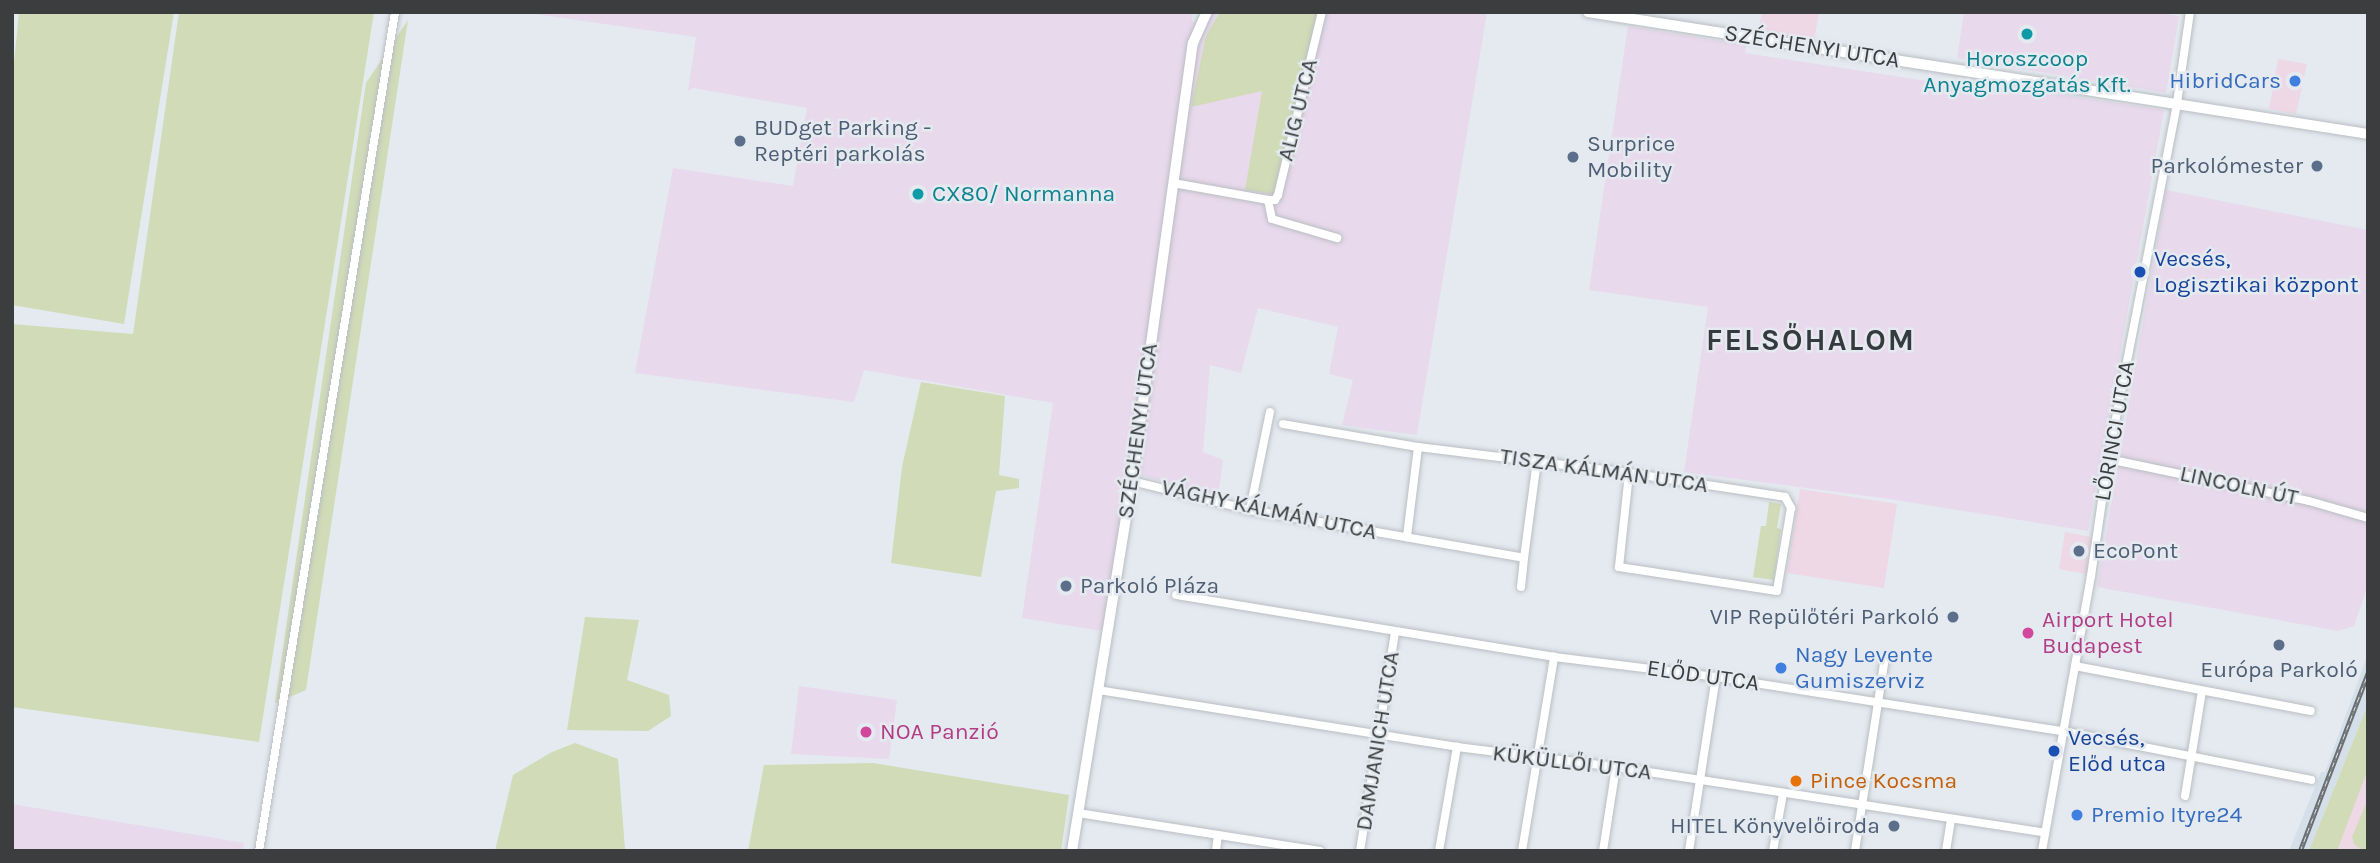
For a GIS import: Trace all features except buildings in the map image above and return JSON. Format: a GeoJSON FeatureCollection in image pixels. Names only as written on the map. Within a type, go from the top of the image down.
{"type":"FeatureCollection","features":[{"type":"Feature","properties":{"kind":"street"},"geometry":{"type":"LineString","coordinates":[[259,851],[395,12]]}},
{"type":"Feature","properties":{"kind":"street","name":"SZÉCHENYI UTCA"},"geometry":{"type":"LineString","coordinates":[[1072,851],[1132,481],[1193,43],[1207,12]]}},
{"type":"Feature","properties":{"kind":"street","name":"ALIG UTCA"},"geometry":{"type":"LineString","coordinates":[[1268,200],[1275,200],[1278,195],[1322,12]]}},
{"type":"Feature","properties":{"kind":"street","name":"SZÉCHENYI UTCA"},"geometry":{"type":"LineString","coordinates":[[1588,12],[2368,134]]}},
{"type":"Feature","properties":{"kind":"street","name":"LŐRINCI UTCA"},"geometry":{"type":"LineString","coordinates":[[2042,851],[2108,459],[2177,103],[2190,12]]}},
{"type":"Feature","properties":{"kind":"street"},"geometry":{"type":"LineString","coordinates":[[1173,183],[1268,200],[1272,219],[1336,238]]}},
{"type":"Feature","properties":{"kind":"street"},"geometry":{"type":"LineString","coordinates":[[1250,510],[1270,412]]}},
{"type":"Feature","properties":{"kind":"street","name":"TISZA KÁLMÁN UTCA"},"geometry":{"type":"LineString","coordinates":[[1283,424],[1418,447],[1629,473],[1788,499],[1791,508],[1777,591],[1619,567],[1629,473]]}},
{"type":"Feature","properties":{"kind":"street"},"geometry":{"type":"LineString","coordinates":[[1407,537],[1418,447]]}},
{"type":"Feature","properties":{"kind":"street","name":"LINCOLN ÚT"},"geometry":{"type":"LineString","coordinates":[[2108,459],[2309,501],[2368,518]]}},
{"type":"Feature","properties":{"kind":"street"},"geometry":{"type":"LineString","coordinates":[[1521,587],[1537,461]]}},
{"type":"Feature","properties":{"kind":"street","name":"VÁGHY KÁLMÁN UTCA"},"geometry":{"type":"LineString","coordinates":[[1132,481],[1250,510],[1524,558]]}},
{"type":"Feature","properties":{"kind":"street","name":"ELŐD UTCA"},"geometry":{"type":"LineString","coordinates":[[1175,595],[1554,656],[1880,701],[2062,731],[2311,780]]}},
{"type":"Feature","properties":{"kind":"street","name":"DAMJANICH UTCA"},"geometry":{"type":"LineString","coordinates":[[1360,851],[1395,632]]}},
{"type":"Feature","properties":{"kind":"street"},"geometry":{"type":"LineString","coordinates":[[1522,851],[1554,656]]}},
{"type":"Feature","properties":{"kind":"street"},"geometry":{"type":"LineString","coordinates":[[1855,851],[1885,658]]}},
{"type":"Feature","properties":{"kind":"street"},"geometry":{"type":"LineString","coordinates":[[2075,666],[2311,711]]}},
{"type":"Feature","properties":{"kind":"street"},"geometry":{"type":"LineString","coordinates":[[1689,851],[1716,677]]}},
{"type":"Feature","properties":{"kind":"street","name":"KÜKÜLLŐI UTCA"},"geometry":{"type":"LineString","coordinates":[[1098,690],[1457,747],[1616,767],[2045,833]]}},
{"type":"Feature","properties":{"kind":"street"},"geometry":{"type":"LineString","coordinates":[[2185,796],[2202,691]]}},
{"type":"Feature","properties":{"kind":"street"},"geometry":{"type":"LineString","coordinates":[[1439,851],[1457,747]]}},
{"type":"Feature","properties":{"kind":"street"},"geometry":{"type":"LineString","coordinates":[[1603,851],[1616,767]]}},
{"type":"Feature","properties":{"kind":"street"},"geometry":{"type":"LineString","coordinates":[[1773,851],[1783,793]]}},
{"type":"Feature","properties":{"kind":"street"},"geometry":{"type":"LineString","coordinates":[[1078,813],[1320,851]]}},
{"type":"Feature","properties":{"kind":"street"},"geometry":{"type":"LineString","coordinates":[[1946,851],[1951,820]]}},
{"type":"Feature","properties":{"kind":"street"},"geometry":{"type":"LineString","coordinates":[[1216,851],[1218,835]]}},
{"type":"Feature","properties":{"kind":"shaded area"},"geometry":{"type":"Polygon","coordinates":[[[521,12],[1193,12],[1192,21],[1207,23],[1214,12],[1487,12],[1417,435],[1342,425],[1353,380],[1329,374],[1338,327],[1258,308],[1241,373],[1210,365],[1203,452],[1223,460],[1218,497],[1137,474],[1108,632],[1022,618],[1053,403],[864,370],[854,402],[635,373],[673,168],[793,186],[807,108],[693,88],[688,91],[696,37],[521,12]]]}},
{"type":"Feature","properties":{"kind":"shaded area"},"geometry":{"type":"Polygon","coordinates":[[[1762,12],[1819,12],[1814,41],[1758,32],[1762,12]]]}},
{"type":"Feature","properties":{"kind":"shaded area"},"geometry":{"type":"Polygon","coordinates":[[[1964,12],[2158,12],[2179,16],[2166,93],[1957,58],[1964,12]]]}},
{"type":"Feature","properties":{"kind":"shaded area"},"geometry":{"type":"Polygon","coordinates":[[[1628,26],[1746,45],[1745,53],[1959,86],[2023,89],[2164,110],[2088,531],[1883,498],[1684,472],[1708,307],[1589,290],[1628,26]]]}},
{"type":"Feature","properties":{"kind":"shaded area"},"geometry":{"type":"Polygon","coordinates":[[[2278,59],[2307,64],[2296,114],[2269,109],[2278,59]]]}},
{"type":"Feature","properties":{"kind":"shaded area"},"geometry":{"type":"Polygon","coordinates":[[[2166,190],[2368,230],[2368,585],[2354,626],[2338,631],[2097,587],[2166,190]]]}},
{"type":"Feature","properties":{"kind":"shaded area"},"geometry":{"type":"Polygon","coordinates":[[[1800,489],[1897,504],[1884,588],[1787,573],[1800,489]]]}},
{"type":"Feature","properties":{"kind":"shaded area"},"geometry":{"type":"Polygon","coordinates":[[[2065,532],[2092,537],[2086,574],[2059,569],[2065,532]]]}},
{"type":"Feature","properties":{"kind":"shaded area"},"geometry":{"type":"Polygon","coordinates":[[[2368,654],[2368,704],[2309,851],[2289,851],[2321,772],[2325,772],[2368,654]]]}},
{"type":"Feature","properties":{"kind":"shaded area"},"geometry":{"type":"Polygon","coordinates":[[[799,686],[897,700],[889,759],[791,754],[799,686]]]}},
{"type":"Feature","properties":{"kind":"shaded area"},"geometry":{"type":"Polygon","coordinates":[[[2368,769],[2368,851],[2337,851],[2345,825],[2368,769]]]}},
{"type":"Feature","properties":{"kind":"shaded area"},"geometry":{"type":"Polygon","coordinates":[[[12,804],[244,843],[243,851],[12,851],[12,804]]]}},
{"type":"Feature","properties":{"kind":"green space"},"geometry":{"type":"Polygon","coordinates":[[[19,12],[174,12],[124,324],[12,305],[12,84],[19,12]]]}},
{"type":"Feature","properties":{"kind":"green space"},"geometry":{"type":"Polygon","coordinates":[[[179,12],[374,12],[259,742],[12,707],[12,324],[133,334],[179,12]]]}},
{"type":"Feature","properties":{"kind":"green space"},"geometry":{"type":"Polygon","coordinates":[[[1220,12],[1321,12],[1278,195],[1245,190],[1262,91],[1191,107],[1206,36],[1220,12]]]}},
{"type":"Feature","properties":{"kind":"green space"},"geometry":{"type":"Polygon","coordinates":[[[408,20],[306,690],[275,703],[366,83],[408,20]]]}},
{"type":"Feature","properties":{"kind":"green space"},"geometry":{"type":"Polygon","coordinates":[[[921,382],[1005,396],[999,475],[1019,479],[1019,488],[996,491],[981,577],[891,563],[902,467],[921,382]]]}},
{"type":"Feature","properties":{"kind":"green space"},"geometry":{"type":"Polygon","coordinates":[[[1769,502],[1781,504],[1777,528],[1781,529],[1774,580],[1753,577],[1761,526],[1766,526],[1769,502]]]}},
{"type":"Feature","properties":{"kind":"green space"},"geometry":{"type":"Polygon","coordinates":[[[585,617],[639,620],[627,680],[669,695],[671,716],[648,731],[567,730],[585,617]]]}},
{"type":"Feature","properties":{"kind":"green space"},"geometry":{"type":"Polygon","coordinates":[[[2368,704],[2368,769],[2337,851],[2309,851],[2368,704]]]}},
{"type":"Feature","properties":{"kind":"green space"},"geometry":{"type":"Polygon","coordinates":[[[575,743],[618,759],[625,849],[495,851],[513,775],[552,752],[575,743]]]}},
{"type":"Feature","properties":{"kind":"green space"},"geometry":{"type":"Polygon","coordinates":[[[873,763],[1069,795],[1061,851],[748,851],[764,765],[873,763]]]}},
{"type":"Feature","properties":{"kind":"green space"},"geometry":{"type":"Polygon","coordinates":[[[2368,799],[2368,849],[2362,850],[2354,844],[2352,837],[2368,799]]]}},
{"type":"Feature","properties":{"kind":"railway"},"geometry":{"type":"LineString","coordinates":[[2300,851],[2368,673]]}},
{"type":"Feature","properties":{"kind":"place","name":"Horoszcoop Anyagmozgatás Kft."},"geometry":{"type":"Point","coordinates":[2027,34]}},
{"type":"Feature","properties":{"kind":"place","name":"HibridCars"},"geometry":{"type":"Point","coordinates":[2295,81]}},
{"type":"Feature","properties":{"kind":"place","name":"BUDget Parking - Reptéri parkolás"},"geometry":{"type":"Point","coordinates":[740,141]}},
{"type":"Feature","properties":{"kind":"place","name":"Surprice Mobility"},"geometry":{"type":"Point","coordinates":[1573,157]}},
{"type":"Feature","properties":{"kind":"place","name":"Parkolómester"},"geometry":{"type":"Point","coordinates":[2317,166]}},
{"type":"Feature","properties":{"kind":"place","name":"CX80/ Normanna"},"geometry":{"type":"Point","coordinates":[918,194]}},
{"type":"Feature","properties":{"kind":"place","name":"Vecsés, Logisztikai központ"},"geometry":{"type":"Point","coordinates":[2140,272]}},
{"type":"Feature","properties":{"kind":"place","name":"EcoPont"},"geometry":{"type":"Point","coordinates":[2079,551]}},
{"type":"Feature","properties":{"kind":"place","name":"Parkoló Pláza"},"geometry":{"type":"Point","coordinates":[1066,586]}},
{"type":"Feature","properties":{"kind":"place","name":"VIP Repülőtéri Parkoló"},"geometry":{"type":"Point","coordinates":[1953,617]}},
{"type":"Feature","properties":{"kind":"place","name":"Airport Hotel Budapest"},"geometry":{"type":"Point","coordinates":[2028,633]}},
{"type":"Feature","properties":{"kind":"place","name":"Európa Parkoló"},"geometry":{"type":"Point","coordinates":[2279,645]}},
{"type":"Feature","properties":{"kind":"place","name":"Nagy Levente Gumiszerviz"},"geometry":{"type":"Point","coordinates":[1781,668]}},
{"type":"Feature","properties":{"kind":"place","name":"NOA Panzió"},"geometry":{"type":"Point","coordinates":[866,732]}},
{"type":"Feature","properties":{"kind":"place","name":"Vecsés, Előd utca"},"geometry":{"type":"Point","coordinates":[2054,751]}},
{"type":"Feature","properties":{"kind":"place","name":"Pince Kocsma"},"geometry":{"type":"Point","coordinates":[1796,781]}},
{"type":"Feature","properties":{"kind":"place","name":"Premio Ityre24"},"geometry":{"type":"Point","coordinates":[2077,815]}},
{"type":"Feature","properties":{"kind":"place","name":"HITEL Könyvelőiroda"},"geometry":{"type":"Point","coordinates":[1894,826]}},
{"type":"Feature","properties":{"kind":"district","name":"FELSŐHALOM"},"geometry":{"type":"Point","coordinates":[1811,340]}}]}
